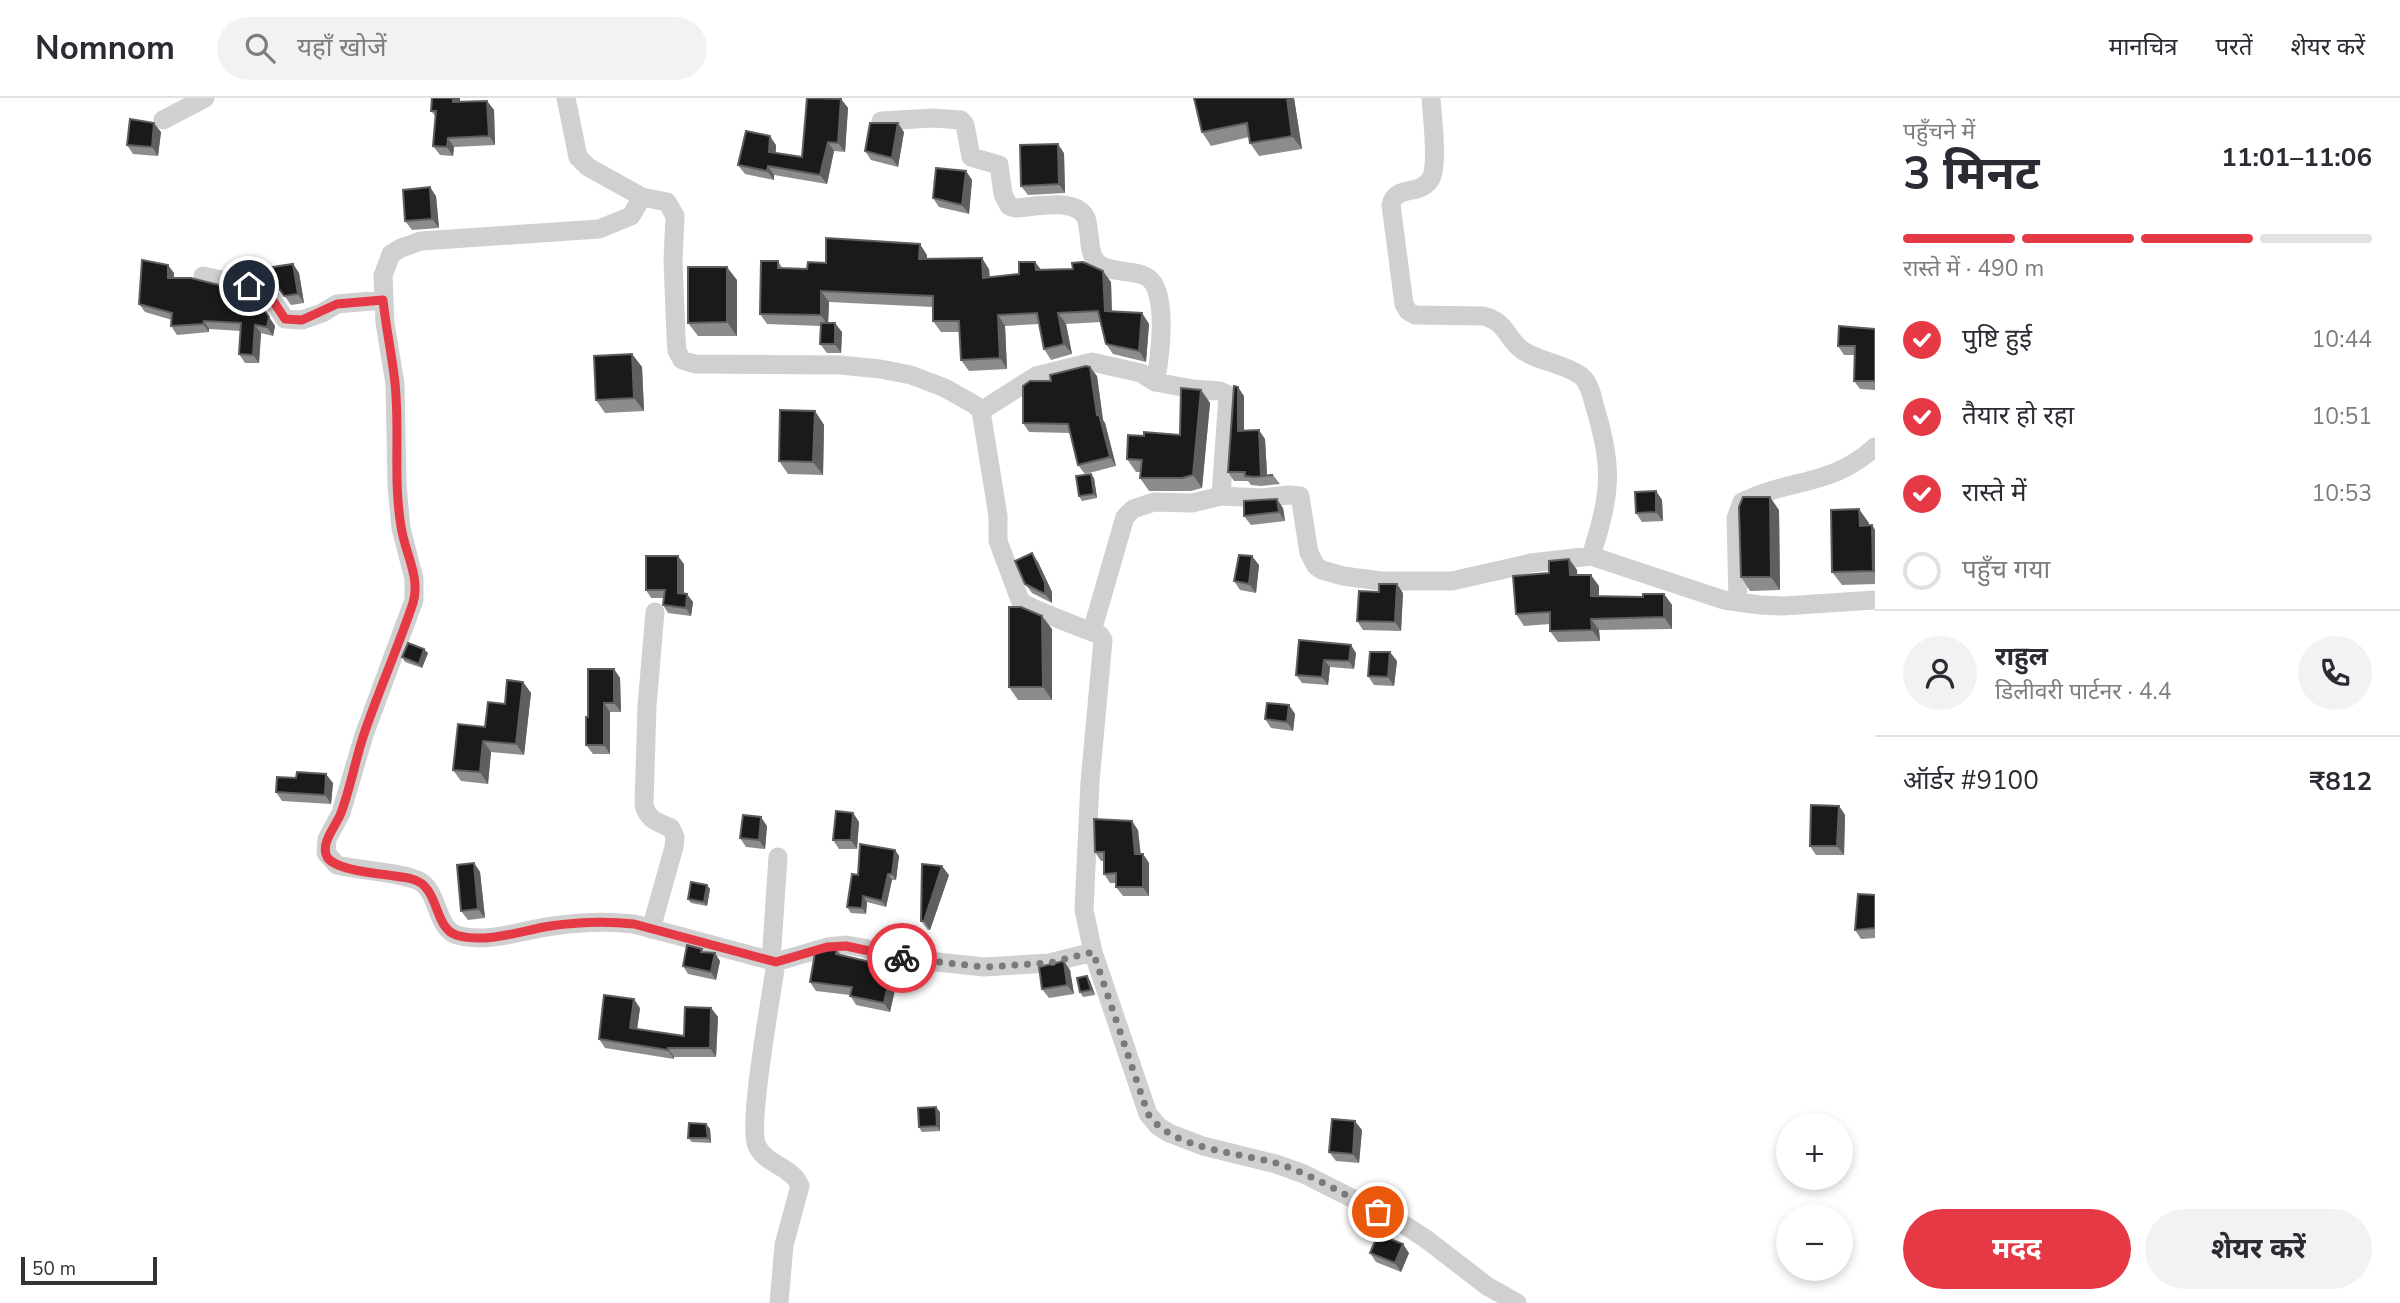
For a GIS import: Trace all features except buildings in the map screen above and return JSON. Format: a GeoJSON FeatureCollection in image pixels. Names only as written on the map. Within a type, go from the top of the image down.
{"type":"FeatureCollection","features":[{"type":"Feature","properties":{"kind":"street"},"geometry":{"type":"LineString","coordinates":[[163,120],[205,98]]}},
{"type":"Feature","properties":{"kind":"street"},"geometry":{"type":"LineString","coordinates":[[566,98],[578,157],[588,167],[642,197],[667,202],[675,216],[673,260],[676,337],[677,351],[682,360],[695,364],[840,365],[880,369],[911,375],[945,388],[967,399],[981,411],[999,516],[998,541],[1020,600],[1025,606],[1092,631],[1103,640],[1090,782],[1084,910],[1093,952],[1148,1114],[1158,1126],[1169,1133],[1203,1146],[1276,1164],[1304,1174],[1403,1224],[1487,1286],[1517,1303]]}},
{"type":"Feature","properties":{"kind":"street"},"geometry":{"type":"LineString","coordinates":[[1431,98],[1434,167],[1431,179],[1423,187],[1398,193],[1392,199],[1391,205],[1404,304],[1408,311],[1415,315],[1494,318],[1522,350],[1582,376],[1589,386],[1604,435],[1609,467],[1605,514],[1591,556]]}},
{"type":"Feature","properties":{"kind":"street"},"geometry":{"type":"LineString","coordinates":[[881,121],[933,118],[961,120],[965,125],[971,157],[999,165],[1003,194],[1009,206],[1016,208],[1060,205],[1077,208],[1086,218],[1091,254],[1096,262],[1106,268],[1149,277],[1157,286],[1161,360],[1155,382]]}},
{"type":"Feature","properties":{"kind":"street"},"geometry":{"type":"LineString","coordinates":[[642,197],[631,216],[599,229],[421,241],[391,254],[387,262],[383,276],[383,300],[395,384],[397,485],[401,528],[415,579],[415,592],[364,735],[341,813],[327,839],[326,853],[337,865],[419,880],[431,893],[448,930],[456,935],[476,938],[590,922],[625,923],[773,961],[827,947],[846,946],[864,948],[891,957],[984,967],[1049,963],[1093,952]]}},
{"type":"Feature","properties":{"kind":"street"},"geometry":{"type":"LineString","coordinates":[[203,276],[268,293],[285,319],[302,320],[337,304],[383,300]]}},
{"type":"Feature","properties":{"kind":"street"},"geometry":{"type":"LineString","coordinates":[[981,411],[1036,376],[1093,362],[1141,373],[1155,382],[1220,391],[1228,395],[1221,496]]}},
{"type":"Feature","properties":{"kind":"street"},"geometry":{"type":"LineString","coordinates":[[1738,602],[1736,518],[1742,502],[1757,495],[1831,476],[1861,460],[1875,447]]}},
{"type":"Feature","properties":{"kind":"street"},"geometry":{"type":"LineString","coordinates":[[1092,631],[1125,517],[1133,509],[1154,502],[1192,503],[1221,496],[1300,496],[1312,561],[1322,570],[1343,576],[1381,581],[1452,581],[1531,564],[1591,556],[1724,600],[1783,606],[1875,600]]}},
{"type":"Feature","properties":{"kind":"street"},"geometry":{"type":"LineString","coordinates":[[651,929],[675,837],[671,828],[646,814],[644,804],[647,706],[655,612]]}},
{"type":"Feature","properties":{"kind":"street"},"geometry":{"type":"LineString","coordinates":[[778,857],[773,961],[754,1132],[760,1151],[793,1175],[800,1186],[784,1245],[779,1303]]}},
{"type":"Feature","properties":{"kind":"way so far"},"geometry":{"type":"LineString","coordinates":[[902,958],[984,967],[1049,963],[1093,952],[1148,1114],[1158,1126],[1203,1146],[1276,1164],[1304,1174],[1378,1212]]}},
{"type":"Feature","properties":{"kind":"route"},"geometry":{"type":"LineString","coordinates":[[249,286],[268,293],[285,319],[302,320],[337,304],[383,300],[395,384],[397,485],[401,528],[415,579],[414,600],[364,735],[341,813],[327,839],[325,849],[328,859],[337,865],[357,870],[419,880],[431,893],[448,930],[456,935],[492,937],[553,926],[617,922],[734,949],[776,962],[827,947],[846,946],[902,958]]}}]}
